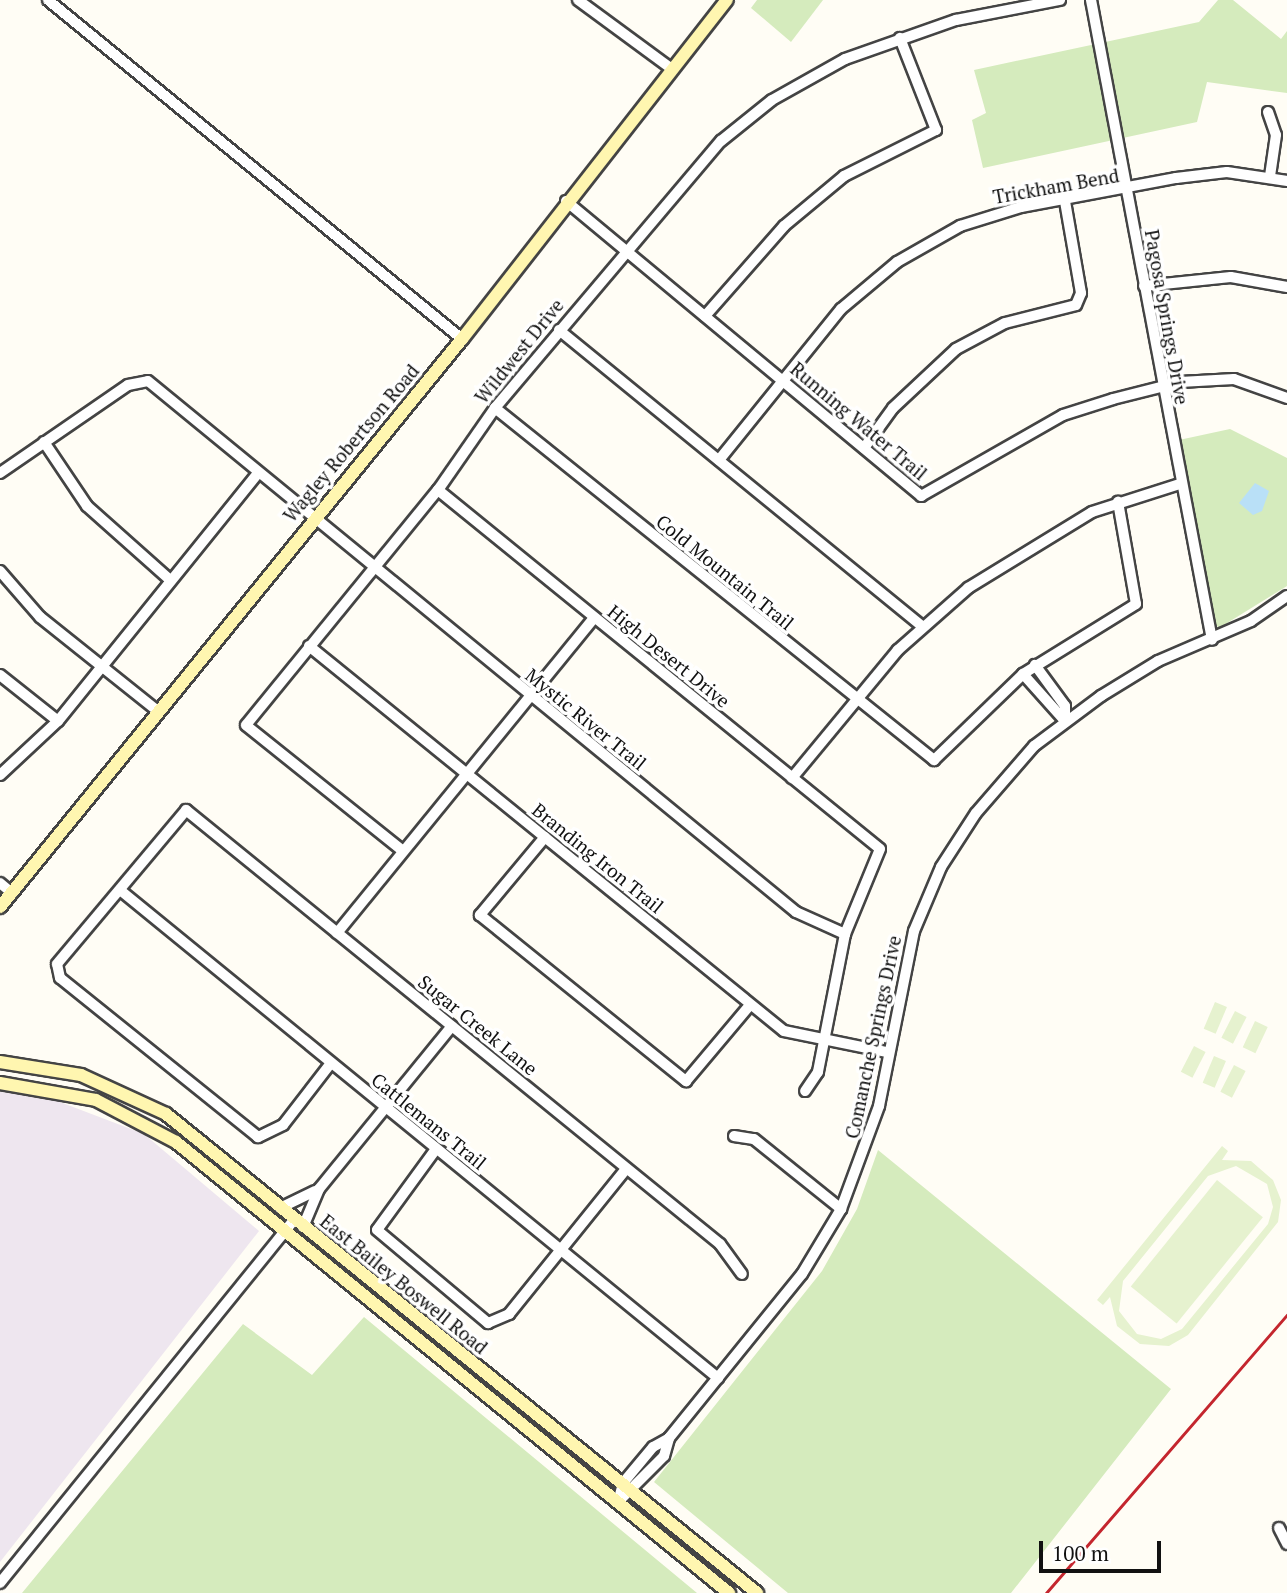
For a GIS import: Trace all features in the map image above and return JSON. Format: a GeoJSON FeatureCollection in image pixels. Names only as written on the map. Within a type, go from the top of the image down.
{"type":"FeatureCollection","features":[{"type":"Feature","properties":{"kind":"main road","name":"Wagley Robertson Road"},"geometry":{"type":"LineString","coordinates":[[0,907],[313,517],[462,339],[566,201],[727,0]]}},
{"type":"Feature","properties":{"kind":"main road","name":"East Bailey Boswell Road"},"geometry":{"type":"LineString","coordinates":[[0,1062],[81,1075],[134,1095],[182,1125],[281,1208],[294,1226],[729,1593]]}},
{"type":"Feature","properties":{"kind":"main road","name":"East Bailey Boswell Road"},"geometry":{"type":"LineString","coordinates":[[0,1083],[62,1090],[130,1114],[176,1142],[294,1226],[623,1483],[757,1593]]}},
{"type":"Feature","properties":{"kind":"street"},"geometry":{"type":"LineString","coordinates":[[48,0],[462,339]]}},
{"type":"Feature","properties":{"kind":"street"},"geometry":{"type":"LineString","coordinates":[[578,0],[671,69]]}},
{"type":"Feature","properties":{"kind":"street","name":"Wildwest Drive"},"geometry":{"type":"LineString","coordinates":[[402,851],[246,725],[438,490],[495,408],[624,250],[691,170],[744,120],[845,59],[900,38],[1060,0]]}},
{"type":"Feature","properties":{"kind":"street","name":"Pagosa Springs Drive"},"geometry":{"type":"LineString","coordinates":[[1091,0],[1128,191],[1161,387],[1212,640]]}},
{"type":"Feature","properties":{"kind":"street"},"geometry":{"type":"LineString","coordinates":[[705,316],[785,226],[844,176],[936,130],[900,38]]}},
{"type":"Feature","properties":{"kind":"street"},"geometry":{"type":"LineString","coordinates":[[1268,112],[1276,135],[1270,176]]}},
{"type":"Feature","properties":{"kind":"street","name":"Trickham Bend"},"geometry":{"type":"LineString","coordinates":[[719,460],[841,309],[897,262],[990,215],[1227,172],[1270,176],[1287,181]]}},
{"type":"Feature","properties":{"kind":"street","name":"Running Water Trail"},"geometry":{"type":"LineString","coordinates":[[566,201],[921,496],[1063,415],[1161,387],[1234,379],[1287,398]]}},
{"type":"Feature","properties":{"kind":"street"},"geometry":{"type":"LineString","coordinates":[[864,448],[927,372],[956,349],[1005,323],[1076,305],[1081,293],[1065,201]]}},
{"type":"Feature","properties":{"kind":"street"},"geometry":{"type":"LineString","coordinates":[[1144,286],[1231,276],[1287,287]]}},
{"type":"Feature","properties":{"kind":"street"},"geometry":{"type":"LineString","coordinates":[[559,330],[922,626]]}},
{"type":"Feature","properties":{"kind":"street","name":"Mystic River Trail"},"geometry":{"type":"LineString","coordinates":[[44,442],[140,379],[796,912],[845,934]]}},
{"type":"Feature","properties":{"kind":"street","name":"Cold Mountain Trail"},"geometry":{"type":"LineString","coordinates":[[495,408],[855,701],[934,760],[1023,674]]}},
{"type":"Feature","properties":{"kind":"street"},"geometry":{"type":"LineString","coordinates":[[0,472],[44,442],[87,506],[170,580]]}},
{"type":"Feature","properties":{"kind":"street"},"geometry":{"type":"LineString","coordinates":[[0,775],[58,721],[258,473]]}},
{"type":"Feature","properties":{"kind":"street"},"geometry":{"type":"LineString","coordinates":[[792,778],[855,701],[922,626],[1014,557],[1118,502],[1180,484]]}},
{"type":"Feature","properties":{"kind":"street","name":"High Desert Drive"},"geometry":{"type":"LineString","coordinates":[[438,490],[880,849],[845,934]]}},
{"type":"Feature","properties":{"kind":"street"},"geometry":{"type":"LineString","coordinates":[[1065,721],[1023,674],[1136,604],[1118,502]]}},
{"type":"Feature","properties":{"kind":"street"},"geometry":{"type":"LineString","coordinates":[[0,571],[40,617],[159,712]]}},
{"type":"Feature","properties":{"kind":"street","name":"Comanche Springs Drive"},"geometry":{"type":"LineString","coordinates":[[618,1502],[623,1483],[653,1447],[669,1438],[802,1274],[841,1209],[875,1121],[886,1052],[908,950],[941,867],[1002,779],[1065,721],[1141,671],[1212,640],[1287,596]]}},
{"type":"Feature","properties":{"kind":"street"},"geometry":{"type":"LineString","coordinates":[[337,933],[594,618]]}},
{"type":"Feature","properties":{"kind":"street","name":"Branding Iron Trail"},"geometry":{"type":"LineString","coordinates":[[309,646],[784,1031],[823,1043],[886,1052]]}},
{"type":"Feature","properties":{"kind":"street"},"geometry":{"type":"LineString","coordinates":[[1035,665],[1065,706],[1065,721]]}},
{"type":"Feature","properties":{"kind":"street"},"geometry":{"type":"LineString","coordinates":[[0,675],[58,721]]}},
{"type":"Feature","properties":{"kind":"street","name":"Sugar Creek Lane"},"geometry":{"type":"LineString","coordinates":[[120,890],[186,810],[720,1244],[742,1274]]}},
{"type":"Feature","properties":{"kind":"street"},"geometry":{"type":"LineString","coordinates":[[545,837],[480,915],[686,1081],[750,1005]]}},
{"type":"Feature","properties":{"kind":"street"},"geometry":{"type":"LineString","coordinates":[[0,883],[12,892]]}},
{"type":"Feature","properties":{"kind":"street"},"geometry":{"type":"LineString","coordinates":[[120,890],[57,964],[60,978],[258,1137],[283,1125],[331,1063]]}},
{"type":"Feature","properties":{"kind":"street","name":"Cattlemans Trail"},"geometry":{"type":"LineString","coordinates":[[120,890],[718,1378]]}},
{"type":"Feature","properties":{"kind":"street"},"geometry":{"type":"LineString","coordinates":[[805,1091],[818,1072],[845,934]]}},
{"type":"Feature","properties":{"kind":"street"},"geometry":{"type":"LineString","coordinates":[[0,1583],[294,1226],[319,1189],[452,1026]]}},
{"type":"Feature","properties":{"kind":"street"},"geometry":{"type":"LineString","coordinates":[[734,1136],[754,1139],[841,1209]]}},
{"type":"Feature","properties":{"kind":"street"},"geometry":{"type":"LineString","coordinates":[[436,1149],[377,1230],[482,1321],[496,1323],[626,1169]]}},
{"type":"Feature","properties":{"kind":"street"},"geometry":{"type":"LineString","coordinates":[[281,1208],[319,1189]]}},
{"type":"Feature","properties":{"kind":"street","name":"Comanche Springs Drive"},"geometry":{"type":"LineString","coordinates":[[618,1502],[634,1493],[664,1456],[669,1438]]}},
{"type":"Feature","properties":{"kind":"street"},"geometry":{"type":"LineString","coordinates":[[1279,1528],[1287,1544]]}},
{"type":"Feature","properties":{"kind":"shaded area"},"geometry":{"type":"Polygon","coordinates":[[[0,1092],[39,1094],[144,1134],[259,1231],[0,1562],[0,1092]]]}},
{"type":"Feature","properties":{"kind":"green space"},"geometry":{"type":"Polygon","coordinates":[[[757,0],[823,0],[791,42],[751,8],[757,0]]]}},
{"type":"Feature","properties":{"kind":"green space"},"geometry":{"type":"Polygon","coordinates":[[[1218,0],[1233,0],[1281,39],[1287,31],[1287,93],[1207,82],[1197,122],[983,168],[972,120],[986,113],[974,70],[1199,22],[1218,0]]]}},
{"type":"Feature","properties":{"kind":"green space"},"geometry":{"type":"Polygon","coordinates":[[[1230,429],[1287,458],[1287,586],[1219,628],[1212,621],[1179,440],[1230,429]]]}},
{"type":"Feature","properties":{"kind":"green space"},"geometry":{"type":"Polygon","coordinates":[[[1215,1002],[1227,1007],[1216,1034],[1204,1029],[1215,1002]]]}},
{"type":"Feature","properties":{"kind":"green space"},"geometry":{"type":"Polygon","coordinates":[[[1235,1011],[1247,1017],[1233,1044],[1221,1038],[1235,1011]]]}},
{"type":"Feature","properties":{"kind":"green space"},"geometry":{"type":"Polygon","coordinates":[[[1255,1021],[1268,1027],[1255,1053],[1243,1047],[1255,1021]]]}},
{"type":"Feature","properties":{"kind":"green space"},"geometry":{"type":"Polygon","coordinates":[[[1194,1046],[1206,1052],[1192,1078],[1181,1072],[1194,1046]]]}},
{"type":"Feature","properties":{"kind":"green space"},"geometry":{"type":"Polygon","coordinates":[[[1214,1056],[1226,1061],[1215,1088],[1203,1083],[1214,1056]]]}},
{"type":"Feature","properties":{"kind":"green space"},"geometry":{"type":"Polygon","coordinates":[[[1234,1065],[1246,1071],[1232,1098],[1220,1092],[1234,1065]]]}},
{"type":"Feature","properties":{"kind":"green space"},"geometry":{"type":"Polygon","coordinates":[[[1222,1146],[1228,1151],[1222,1160],[1251,1161],[1273,1180],[1281,1200],[1278,1222],[1188,1335],[1169,1346],[1140,1344],[1117,1326],[1110,1297],[1103,1305],[1097,1300],[1222,1146]],[[1236,1166],[1208,1176],[1123,1281],[1119,1311],[1137,1334],[1161,1339],[1182,1329],[1268,1224],[1273,1207],[1267,1184],[1236,1166]]]}},
{"type":"Feature","properties":{"kind":"green space"},"geometry":{"type":"Polygon","coordinates":[[[878,1150],[1171,1389],[1011,1593],[788,1593],[654,1482],[822,1271],[857,1209],[878,1150]]]}},
{"type":"Feature","properties":{"kind":"green space"},"geometry":{"type":"Polygon","coordinates":[[[1217,1180],[1263,1217],[1177,1324],[1131,1286],[1217,1180]]]}},
{"type":"Feature","properties":{"kind":"green space"},"geometry":{"type":"Polygon","coordinates":[[[364,1317],[697,1593],[22,1593],[243,1324],[312,1375],[364,1317]]]}},
{"type":"Feature","properties":{"kind":"water"},"geometry":{"type":"Polygon","coordinates":[[[1255,483],[1269,491],[1262,511],[1253,515],[1239,503],[1255,483]]]}},
{"type":"Feature","properties":{"kind":"railway"},"geometry":{"type":"LineString","coordinates":[[1046,1593],[1287,1315]]}}]}
